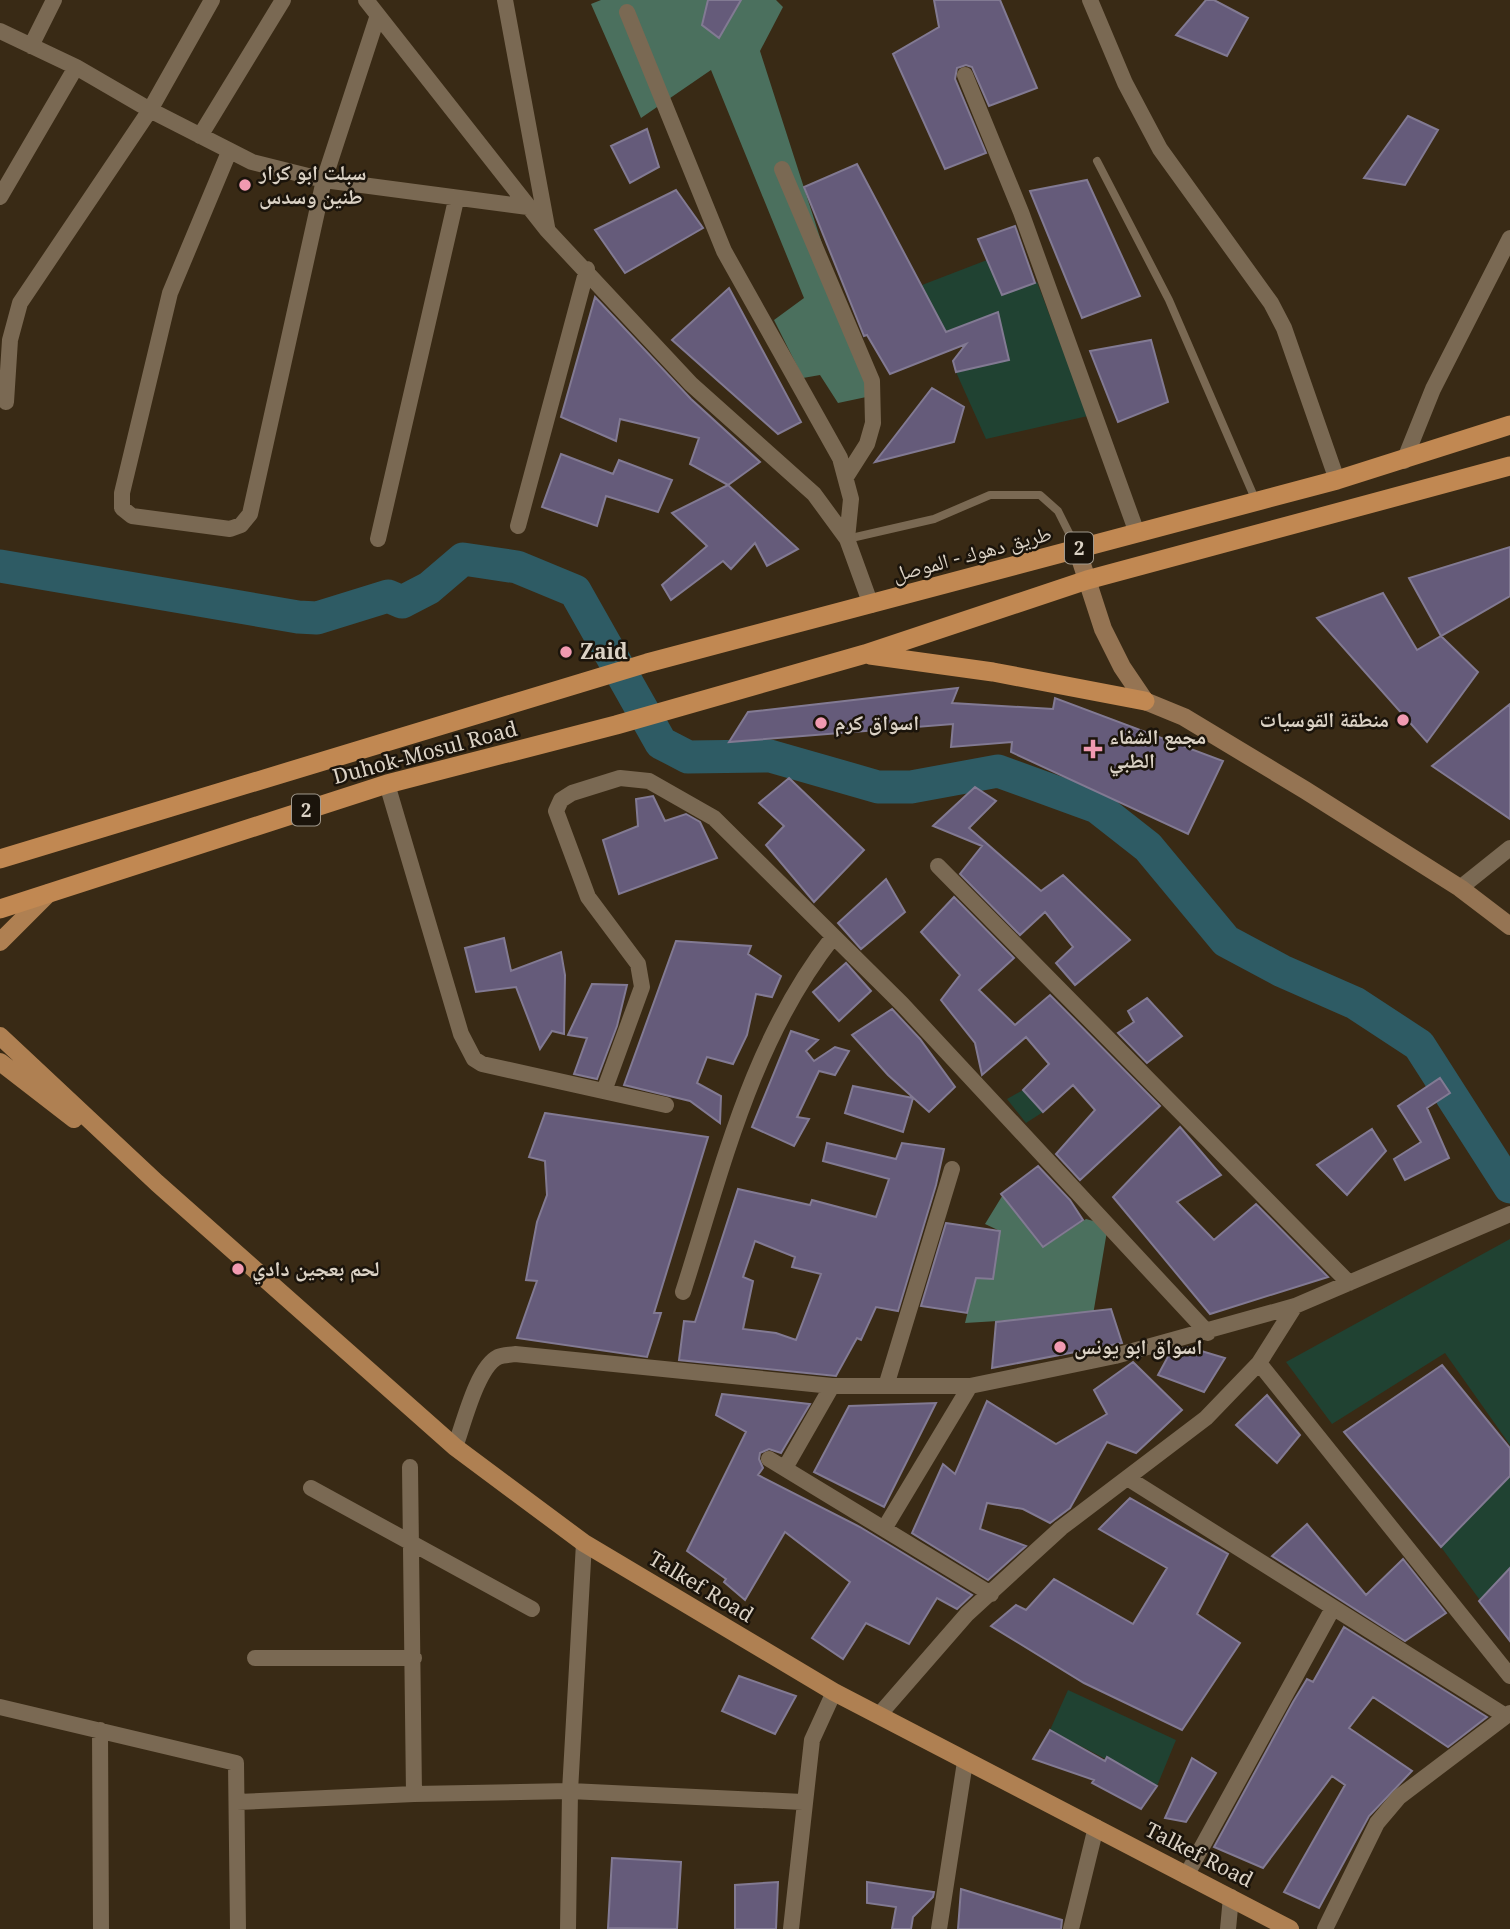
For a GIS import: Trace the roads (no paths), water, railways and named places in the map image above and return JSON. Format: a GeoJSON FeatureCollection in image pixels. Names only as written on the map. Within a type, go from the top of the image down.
{"type":"FeatureCollection","features":[{"type":"Feature","properties":{"kind":"highway","name":"طريق دهوك - الموصل"},"geometry":{"type":"LineString","coordinates":[[646,663],[1337,480],[1404,461],[1510,425]]}},
{"type":"Feature","properties":{"kind":"highway","name":"2"},"geometry":{"type":"LineString","coordinates":[[865,654],[1087,580],[1510,466]]}},
{"type":"Feature","properties":{"kind":"highway"},"geometry":{"type":"LineString","coordinates":[[865,654],[993,672],[1145,701]]}},
{"type":"Feature","properties":{"kind":"highway","name":"Duhok-Mosul Road"},"geometry":{"type":"LineString","coordinates":[[0,909],[387,784],[616,724],[865,654]]}},
{"type":"Feature","properties":{"kind":"highway","name":"Duhok-Mosul Road"},"geometry":{"type":"LineString","coordinates":[[0,859],[646,663]]}},
{"type":"Feature","properties":{"kind":"main road"},"geometry":{"type":"LineString","coordinates":[[1077,549],[1112,648],[1145,701],[1184,718],[1460,888],[1510,926]]}},
{"type":"Feature","properties":{"kind":"main road"},"geometry":{"type":"LineString","coordinates":[[0,942],[50,891]]}},
{"type":"Feature","properties":{"kind":"main road"},"geometry":{"type":"LineString","coordinates":[[0,1036],[157,1184]]}},
{"type":"Feature","properties":{"kind":"main road"},"geometry":{"type":"LineString","coordinates":[[0,1062],[157,1184]]}},
{"type":"Feature","properties":{"kind":"main road","name":"Talkef Road"},"geometry":{"type":"LineString","coordinates":[[157,1184],[455,1447],[584,1543],[834,1692],[1290,1929]]}},
{"type":"Feature","properties":{"kind":"street"},"geometry":{"type":"LineString","coordinates":[[31,46],[54,0]]}},
{"type":"Feature","properties":{"kind":"street"},"geometry":{"type":"LineString","coordinates":[[6,402],[10,340],[20,303],[150,110],[212,0]]}},
{"type":"Feature","properties":{"kind":"street"},"geometry":{"type":"LineString","coordinates":[[200,136],[283,0]]}},
{"type":"Feature","properties":{"kind":"street"},"geometry":{"type":"LineString","coordinates":[[366,0],[547,230],[587,269],[607,295],[691,384],[814,494],[847,539],[871,605]]}},
{"type":"Feature","properties":{"kind":"street"},"geometry":{"type":"LineString","coordinates":[[505,0],[547,230]]}},
{"type":"Feature","properties":{"kind":"street"},"geometry":{"type":"LineString","coordinates":[[1090,0],[1130,94],[1160,149],[1271,303],[1289,341],[1337,480]]}},
{"type":"Feature","properties":{"kind":"street"},"geometry":{"type":"LineString","coordinates":[[627,12],[724,251],[831,438],[846,477],[851,507],[847,539]]}},
{"type":"Feature","properties":{"kind":"street"},"geometry":{"type":"LineString","coordinates":[[229,152],[170,293],[122,493],[122,508],[132,516],[230,529],[241,525],[250,514],[324,180],[378,15]]}},
{"type":"Feature","properties":{"kind":"street"},"geometry":{"type":"LineString","coordinates":[[0,31],[76,67],[150,110],[252,162],[324,180],[456,200],[528,207]]}},
{"type":"Feature","properties":{"kind":"street"},"geometry":{"type":"LineString","coordinates":[[0,197],[76,67]]}},
{"type":"Feature","properties":{"kind":"street"},"geometry":{"type":"LineString","coordinates":[[965,75],[1021,212],[1137,533]]}},
{"type":"Feature","properties":{"kind":"street"},"geometry":{"type":"LineString","coordinates":[[782,169],[872,382],[873,423],[867,444],[846,477]]}},
{"type":"Feature","properties":{"kind":"street"},"geometry":{"type":"LineString","coordinates":[[378,539],[456,200]]}},
{"type":"Feature","properties":{"kind":"street"},"geometry":{"type":"LineString","coordinates":[[1404,461],[1433,389],[1510,238]]}},
{"type":"Feature","properties":{"kind":"street"},"geometry":{"type":"LineString","coordinates":[[518,526],[587,269]]}},
{"type":"Feature","properties":{"kind":"street"},"geometry":{"type":"LineString","coordinates":[[604,1091],[642,987],[642,975],[638,964],[597,911],[585,890],[556,811],[561,800],[620,778],[649,781],[714,818],[902,1004],[1208,1332]]}},
{"type":"Feature","properties":{"kind":"street"},"geometry":{"type":"LineString","coordinates":[[387,784],[467,1050],[482,1064],[666,1105]]}},
{"type":"Feature","properties":{"kind":"street"},"geometry":{"type":"LineString","coordinates":[[1460,888],[1510,848]]}},
{"type":"Feature","properties":{"kind":"street"},"geometry":{"type":"LineString","coordinates":[[938,866],[1349,1283]]}},
{"type":"Feature","properties":{"kind":"street"},"geometry":{"type":"LineString","coordinates":[[683,1292],[764,1047],[804,974],[833,937]]}},
{"type":"Feature","properties":{"kind":"street"},"geometry":{"type":"LineString","coordinates":[[886,1386],[952,1168]]}},
{"type":"Feature","properties":{"kind":"street"},"geometry":{"type":"LineString","coordinates":[[455,1447],[484,1372],[497,1357],[515,1353],[832,1386],[970,1386],[1102,1359],[1295,1306],[1505,1216]]}},
{"type":"Feature","properties":{"kind":"street"},"geometry":{"type":"LineString","coordinates":[[879,1715],[967,1614],[1061,1528],[1206,1418],[1259,1363],[1295,1306]]}},
{"type":"Feature","properties":{"kind":"street"},"geometry":{"type":"LineString","coordinates":[[1259,1363],[1510,1676]]}},
{"type":"Feature","properties":{"kind":"street"},"geometry":{"type":"LineString","coordinates":[[785,1468],[832,1386]]}},
{"type":"Feature","properties":{"kind":"street"},"geometry":{"type":"LineString","coordinates":[[884,1529],[970,1386]]}},
{"type":"Feature","properties":{"kind":"street"},"geometry":{"type":"LineString","coordinates":[[769,1459],[991,1594]]}},
{"type":"Feature","properties":{"kind":"street"},"geometry":{"type":"LineString","coordinates":[[410,1466],[414,1794]]}},
{"type":"Feature","properties":{"kind":"street"},"geometry":{"type":"LineString","coordinates":[[1129,1479],[1507,1714],[1399,1797],[1377,1823],[1325,1929]]}},
{"type":"Feature","properties":{"kind":"street"},"geometry":{"type":"LineString","coordinates":[[311,1488],[532,1609]]}},
{"type":"Feature","properties":{"kind":"street"},"geometry":{"type":"LineString","coordinates":[[568,1929],[570,1791],[584,1543]]}},
{"type":"Feature","properties":{"kind":"street"},"geometry":{"type":"LineString","coordinates":[[1186,1876],[1333,1608]]}},
{"type":"Feature","properties":{"kind":"street"},"geometry":{"type":"LineString","coordinates":[[255,1658],[414,1658]]}},
{"type":"Feature","properties":{"kind":"street"},"geometry":{"type":"LineString","coordinates":[[792,1929],[803,1802],[812,1740],[834,1692]]}},
{"type":"Feature","properties":{"kind":"street"},"geometry":{"type":"LineString","coordinates":[[0,1707],[236,1763],[238,1929]]}},
{"type":"Feature","properties":{"kind":"street"},"geometry":{"type":"LineString","coordinates":[[100,1730],[102,1929]]}},
{"type":"Feature","properties":{"kind":"street"},"geometry":{"type":"LineString","coordinates":[[939,1929],[965,1762]]}},
{"type":"Feature","properties":{"kind":"street"},"geometry":{"type":"LineString","coordinates":[[237,1802],[414,1794],[570,1791],[803,1802]]}},
{"type":"Feature","properties":{"kind":"street"},"geometry":{"type":"LineString","coordinates":[[1071,1929],[1096,1827]]}},
{"type":"Feature","properties":{"kind":"street"},"geometry":{"type":"LineString","coordinates":[[1228,1929],[1231,1897]]}},
{"type":"Feature","properties":{"kind":"lane"},"geometry":{"type":"LineString","coordinates":[[1097,161],[1169,300],[1256,501]]}},
{"type":"Feature","properties":{"kind":"lane"},"geometry":{"type":"LineString","coordinates":[[847,539],[934,519],[990,495],[1040,495],[1058,511],[1077,549]]}},
{"type":"Feature","properties":{"kind":"waterway"},"geometry":{"type":"LineString","coordinates":[[0,566],[317,618],[388,596],[402,602],[429,588],[463,559],[517,567],[575,591],[661,743],[688,757],[770,756],[878,787],[911,787],[998,771],[1097,807],[1148,847],[1226,941],[1282,971],[1355,1003],[1419,1045],[1510,1187]]}},
{"type":"Feature","properties":{"kind":"place","name":"سبلت ابو كرار طنين وسدس"},"geometry":{"type":"Point","coordinates":[245,185]}},
{"type":"Feature","properties":{"kind":"place","name":"Zaid"},"geometry":{"type":"Point","coordinates":[566,652]}},
{"type":"Feature","properties":{"kind":"place","name":"منطقة القوسيات"},"geometry":{"type":"Point","coordinates":[1403,720]}},
{"type":"Feature","properties":{"kind":"place","name":"اسواق كرم"},"geometry":{"type":"Point","coordinates":[821,723]}},
{"type":"Feature","properties":{"kind":"place","name":"مجمع الشفاء الطبي"},"geometry":{"type":"Point","coordinates":[1093,749]}},
{"type":"Feature","properties":{"kind":"place","name":"لحم بعجين دادي"},"geometry":{"type":"Point","coordinates":[238,1269]}},
{"type":"Feature","properties":{"kind":"place","name":"اسواق ابو يونس"},"geometry":{"type":"Point","coordinates":[1060,1347]}}]}
